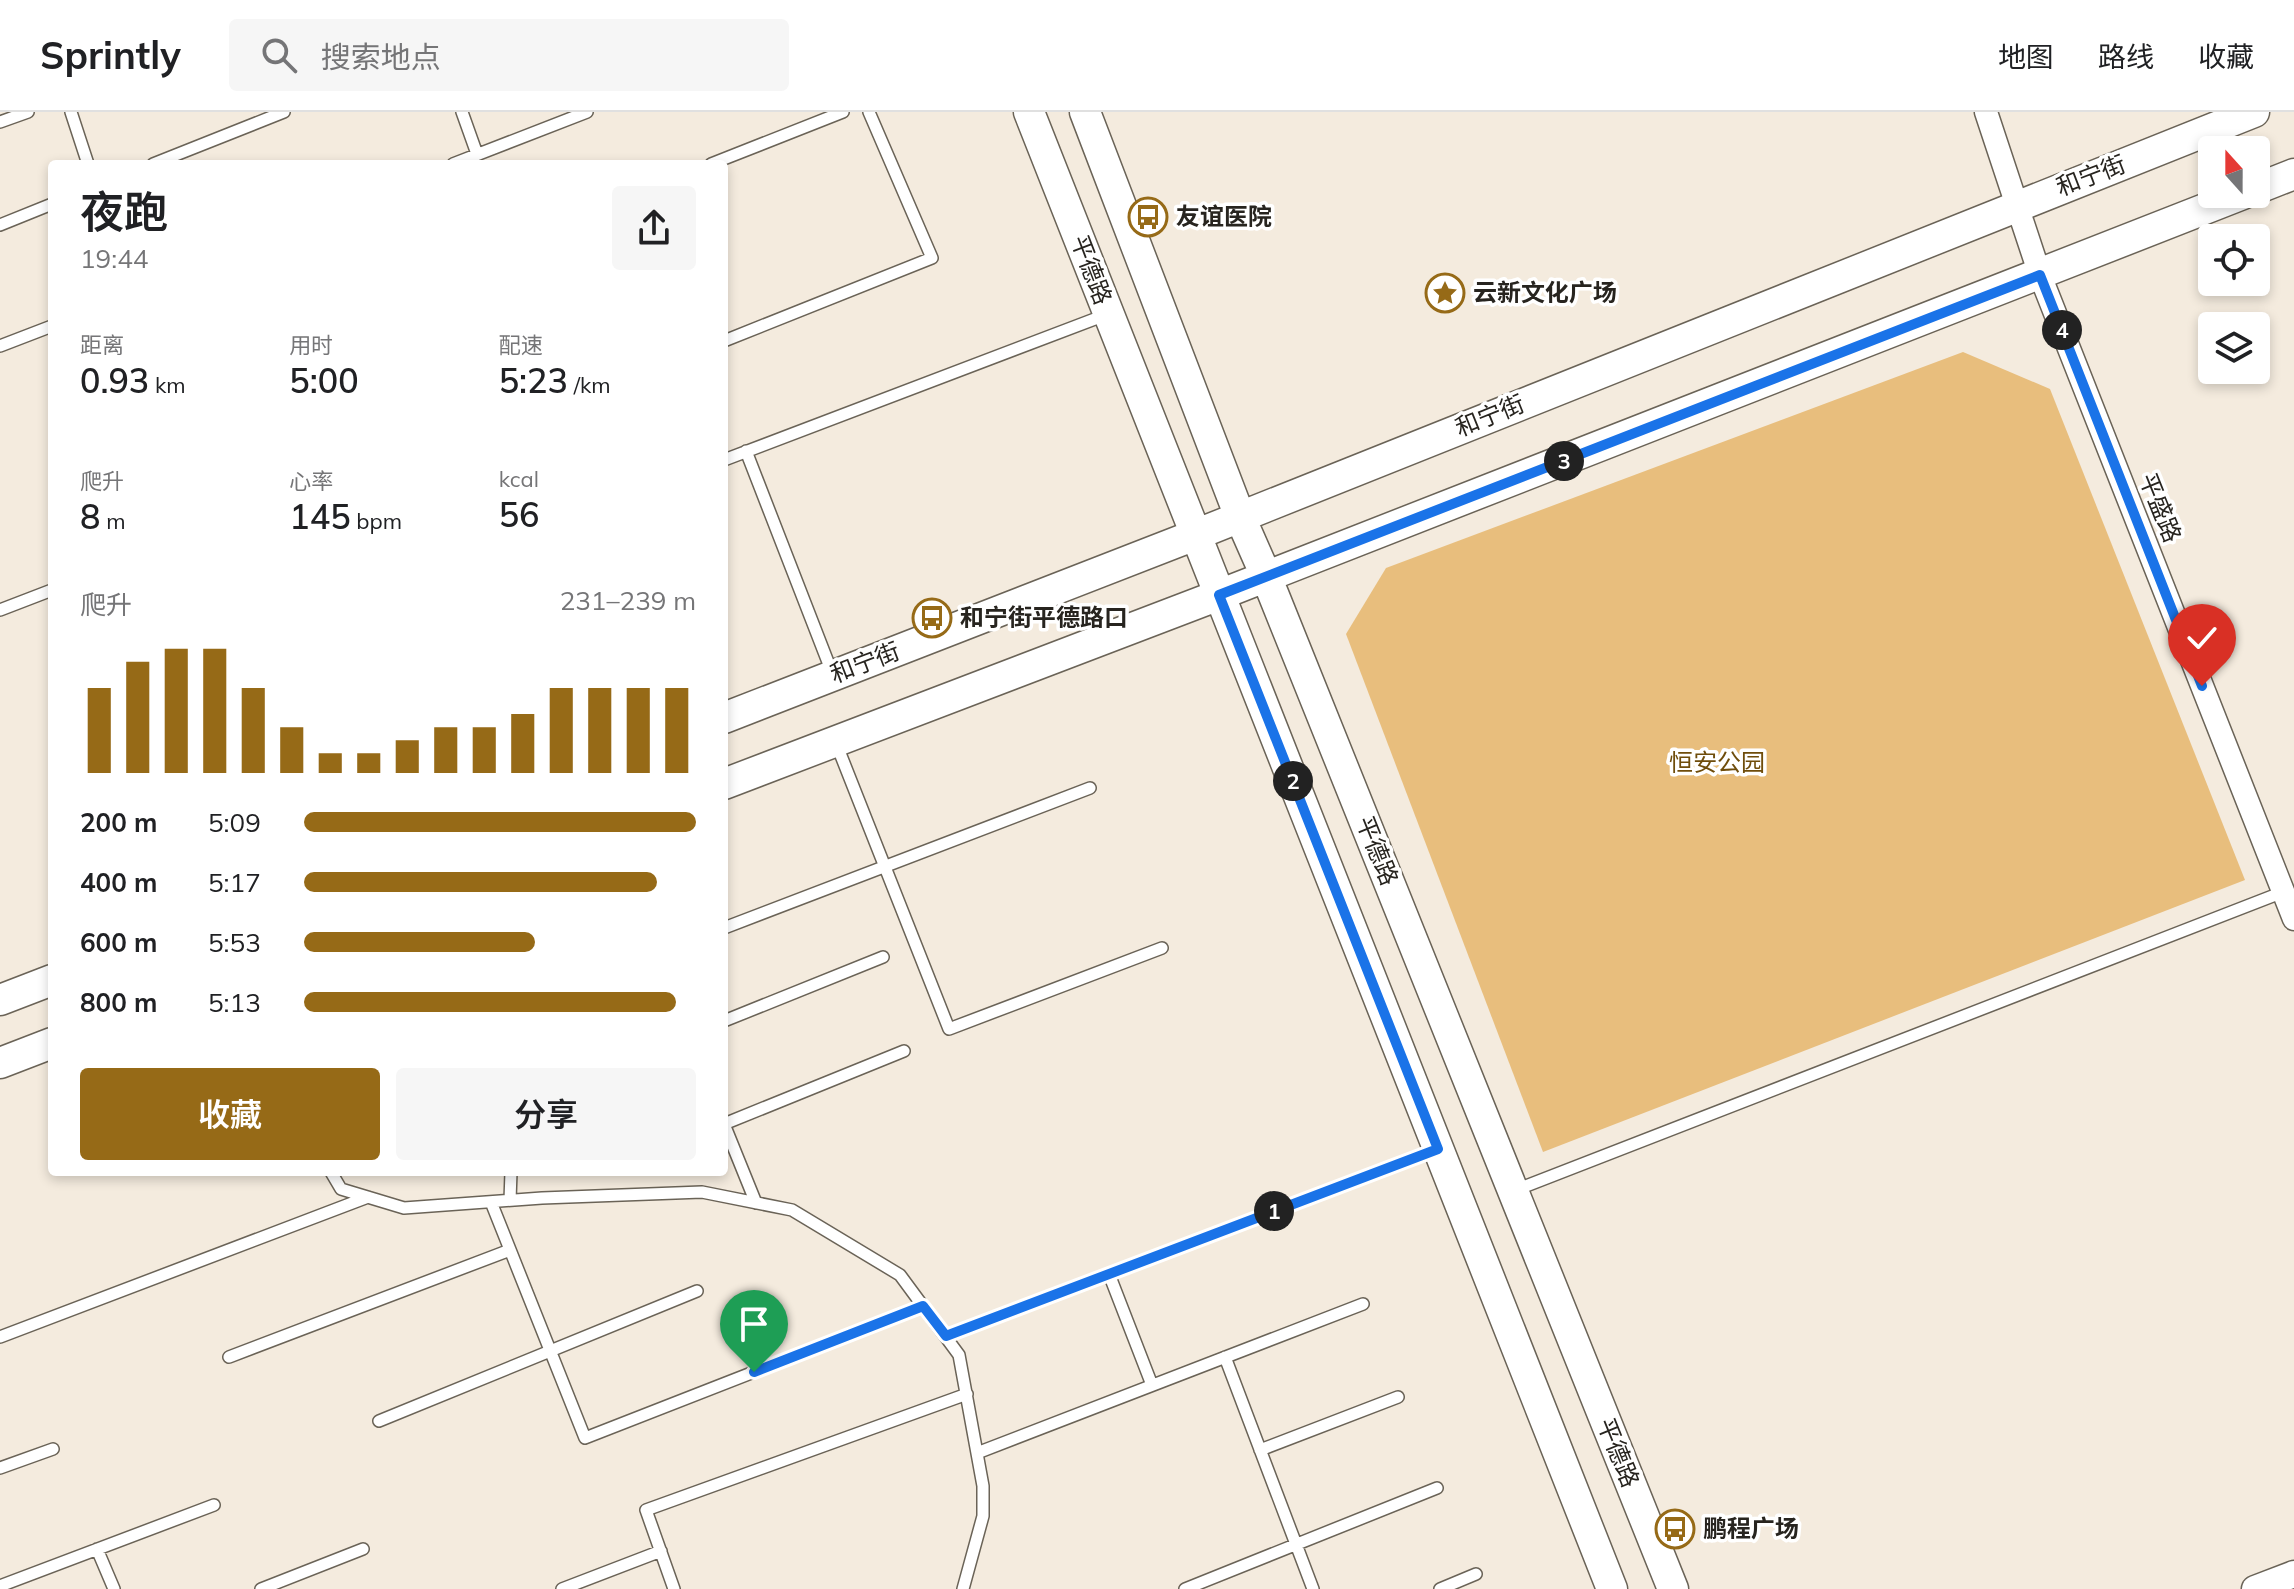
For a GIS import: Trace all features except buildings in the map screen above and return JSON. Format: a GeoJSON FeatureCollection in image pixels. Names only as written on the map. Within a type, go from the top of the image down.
{"type":"FeatureCollection","features":[{"type":"Feature","properties":{"kind":"main road","name":"平德路"},"geometry":{"type":"LineString","coordinates":[[1029,112],[1612,1589]]}},
{"type":"Feature","properties":{"kind":"main road","name":"平德路"},"geometry":{"type":"LineString","coordinates":[[1085,112],[1240,517],[1673,1589]]}},
{"type":"Feature","properties":{"kind":"main road","name":"和宁街"},"geometry":{"type":"LineString","coordinates":[[728,716],[1195,535],[2254,112]]}},
{"type":"Feature","properties":{"kind":"main road"},"geometry":{"type":"LineString","coordinates":[[2270,183],[2294,174]]}},
{"type":"Feature","properties":{"kind":"main road"},"geometry":{"type":"LineString","coordinates":[[728,782],[1219,595],[2208,208]]}},
{"type":"Feature","properties":{"kind":"main road"},"geometry":{"type":"LineString","coordinates":[[0,1000],[48,982]]}},
{"type":"Feature","properties":{"kind":"main road"},"geometry":{"type":"LineString","coordinates":[[0,1063],[48,1045]]}},
{"type":"Feature","properties":{"kind":"street","name":"平盛路"},"geometry":{"type":"LineString","coordinates":[[1986,112],[2040,275],[2294,919]]}},
{"type":"Feature","properties":{"kind":"street"},"geometry":{"type":"LineString","coordinates":[[2255,1589],[2294,1574]]}},
{"type":"Feature","properties":{"kind":"lane"},"geometry":{"type":"LineString","coordinates":[[0,122],[28,112]]}},
{"type":"Feature","properties":{"kind":"lane"},"geometry":{"type":"LineString","coordinates":[[71,112],[87,160]]}},
{"type":"Feature","properties":{"kind":"lane"},"geometry":{"type":"LineString","coordinates":[[163,160],[284,112]]}},
{"type":"Feature","properties":{"kind":"lane"},"geometry":{"type":"LineString","coordinates":[[462,112],[477,154]]}},
{"type":"Feature","properties":{"kind":"lane"},"geometry":{"type":"LineString","coordinates":[[463,160],[587,112]]}},
{"type":"Feature","properties":{"kind":"lane"},"geometry":{"type":"LineString","coordinates":[[721,160],[843,112]]}},
{"type":"Feature","properties":{"kind":"lane"},"geometry":{"type":"LineString","coordinates":[[728,339],[932,258],[869,112]]}},
{"type":"Feature","properties":{"kind":"lane"},"geometry":{"type":"LineString","coordinates":[[0,225],[48,206]]}},
{"type":"Feature","properties":{"kind":"lane"},"geometry":{"type":"LineString","coordinates":[[728,458],[1108,314]]}},
{"type":"Feature","properties":{"kind":"lane"},"geometry":{"type":"LineString","coordinates":[[0,346],[48,328]]}},
{"type":"Feature","properties":{"kind":"lane"},"geometry":{"type":"LineString","coordinates":[[746,451],[833,676]]}},
{"type":"Feature","properties":{"kind":"lane"},"geometry":{"type":"LineString","coordinates":[[0,610],[48,592]]}},
{"type":"Feature","properties":{"kind":"lane"},"geometry":{"type":"LineString","coordinates":[[836,741],[949,1029],[1162,948]]}},
{"type":"Feature","properties":{"kind":"lane"},"geometry":{"type":"LineString","coordinates":[[728,926],[1090,788]]}},
{"type":"Feature","properties":{"kind":"lane"},"geometry":{"type":"LineString","coordinates":[[1513,1191],[2283,892]]}},
{"type":"Feature","properties":{"kind":"lane"},"geometry":{"type":"LineString","coordinates":[[728,1019],[883,957]]}},
{"type":"Feature","properties":{"kind":"lane"},"geometry":{"type":"LineString","coordinates":[[728,1122],[904,1051]]}},
{"type":"Feature","properties":{"kind":"lane"},"geometry":{"type":"LineString","coordinates":[[728,1134],[756,1203]]}},
{"type":"Feature","properties":{"kind":"lane"},"geometry":{"type":"LineString","coordinates":[[946,1336],[1438,1149]]}},
{"type":"Feature","properties":{"kind":"lane"},"geometry":{"type":"LineString","coordinates":[[333,1176],[341,1189],[404,1208],[702,1192],[792,1210],[900,1275],[959,1355],[967,1394],[983,1486],[983,1516],[963,1589]]}},
{"type":"Feature","properties":{"kind":"lane"},"geometry":{"type":"LineString","coordinates":[[510,1200],[511,1176]]}},
{"type":"Feature","properties":{"kind":"lane"},"geometry":{"type":"LineString","coordinates":[[0,1337],[368,1197]]}},
{"type":"Feature","properties":{"kind":"lane"},"geometry":{"type":"LineString","coordinates":[[491,1202],[585,1438],[923,1306]]}},
{"type":"Feature","properties":{"kind":"lane"},"geometry":{"type":"LineString","coordinates":[[229,1357],[510,1250]]}},
{"type":"Feature","properties":{"kind":"lane"},"geometry":{"type":"LineString","coordinates":[[1109,1274],[1152,1385]]}},
{"type":"Feature","properties":{"kind":"lane"},"geometry":{"type":"LineString","coordinates":[[379,1421],[697,1291]]}},
{"type":"Feature","properties":{"kind":"lane"},"geometry":{"type":"LineString","coordinates":[[977,1453],[1363,1304]]}},
{"type":"Feature","properties":{"kind":"lane"},"geometry":{"type":"LineString","coordinates":[[1225,1357],[1313,1589]]}},
{"type":"Feature","properties":{"kind":"lane"},"geometry":{"type":"LineString","coordinates":[[674,1589],[646,1510],[967,1394]]}},
{"type":"Feature","properties":{"kind":"lane"},"geometry":{"type":"LineString","coordinates":[[1260,1450],[1398,1397]]}},
{"type":"Feature","properties":{"kind":"lane"},"geometry":{"type":"LineString","coordinates":[[0,1468],[53,1449]]}},
{"type":"Feature","properties":{"kind":"lane"},"geometry":{"type":"LineString","coordinates":[[1185,1589],[1437,1488]]}},
{"type":"Feature","properties":{"kind":"lane"},"geometry":{"type":"LineString","coordinates":[[0,1586],[214,1505]]}},
{"type":"Feature","properties":{"kind":"lane"},"geometry":{"type":"LineString","coordinates":[[97,1549],[114,1589]]}},
{"type":"Feature","properties":{"kind":"lane"},"geometry":{"type":"LineString","coordinates":[[261,1589],[363,1549]]}},
{"type":"Feature","properties":{"kind":"lane"},"geometry":{"type":"LineString","coordinates":[[562,1589],[661,1551]]}},
{"type":"Feature","properties":{"kind":"lane"},"geometry":{"type":"LineString","coordinates":[[1440,1589],[1476,1574]]}},
{"type":"Feature","properties":{"kind":"green space","name":"恒安公园"},"geometry":{"type":"Polygon","coordinates":[[[1963,352],[2050,389],[2245,880],[1543,1152],[1346,634],[1386,568],[1963,352]]]}},
{"type":"Feature","properties":{"kind":"place","name":"友谊医院"},"geometry":{"type":"Point","coordinates":[1148,217]}},
{"type":"Feature","properties":{"kind":"place","name":"云新文化广场"},"geometry":{"type":"Point","coordinates":[1445,293]}},
{"type":"Feature","properties":{"kind":"place","name":"和宁街平德路口"},"geometry":{"type":"Point","coordinates":[932,618]}},
{"type":"Feature","properties":{"kind":"place","name":"鹏程广场"},"geometry":{"type":"Point","coordinates":[1675,1529]}},
{"type":"Feature","properties":{"kind":"route"},"geometry":{"type":"LineString","coordinates":[[754,1372],[923,1306],[946,1336],[1438,1149],[1219,595],[2040,275],[2202,686]]}}]}
